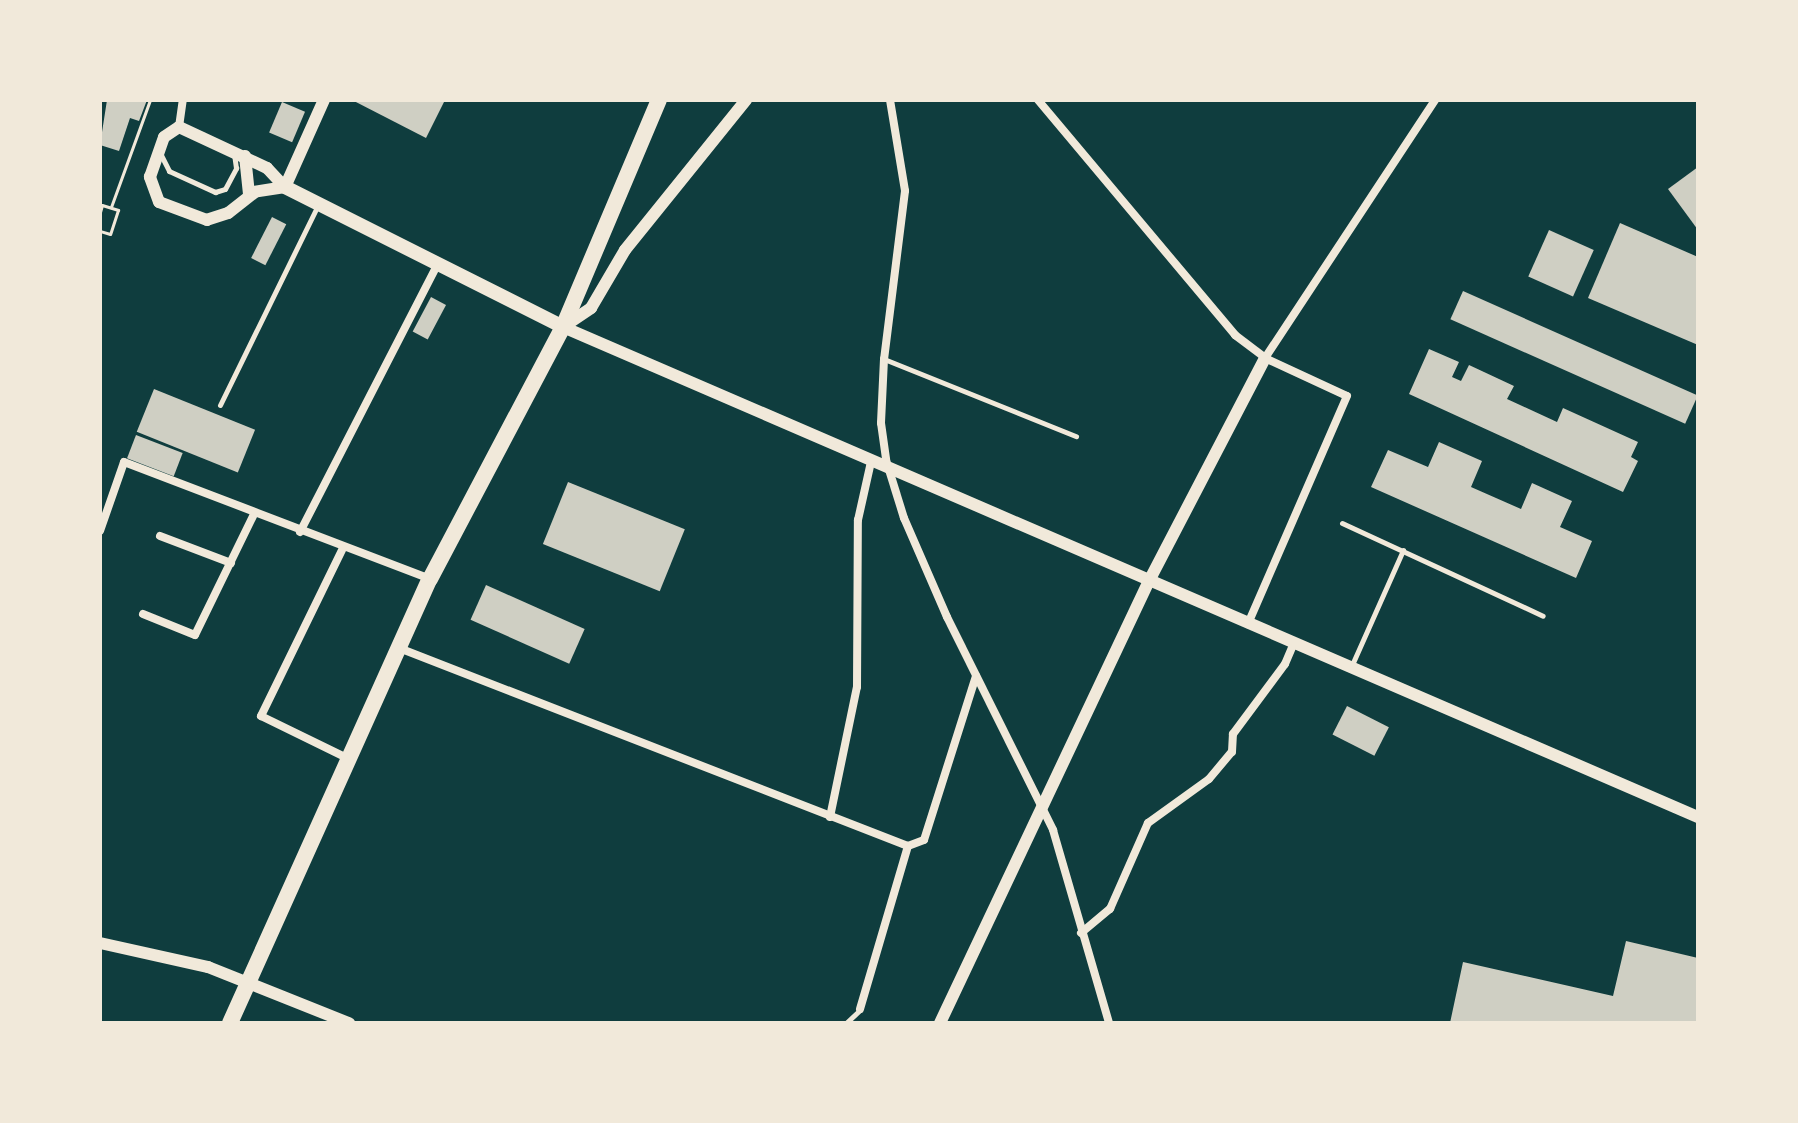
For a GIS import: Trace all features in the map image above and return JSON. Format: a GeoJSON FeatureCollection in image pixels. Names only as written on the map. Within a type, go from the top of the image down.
{"type":"FeatureCollection","features":[{"type":"Feature","properties":{"kind":"highway"},"geometry":{"type":"LineString","coordinates":[[230,1023],[430,579],[563,327],[659,100]]}},
{"type":"Feature","properties":{"kind":"main road"},"geometry":{"type":"LineString","coordinates":[[285,187],[563,327]]}},
{"type":"Feature","properties":{"kind":"street"},"geometry":{"type":"LineString","coordinates":[[183,100],[179,127],[164,137],[150,184],[159,202],[207,220],[228,213],[249,194],[285,187]]}},
{"type":"Feature","properties":{"kind":"street"},"geometry":{"type":"LineString","coordinates":[[285,187],[324,100]]}},
{"type":"Feature","properties":{"kind":"street"},"geometry":{"type":"LineString","coordinates":[[563,327],[591,308],[625,250],[746,100]]}},
{"type":"Feature","properties":{"kind":"street"},"geometry":{"type":"LineString","coordinates":[[890,100],[905,191],[884,359],[881,423],[892,471],[904,518],[976,676],[1041,805],[1109,1023]]}},
{"type":"Feature","properties":{"kind":"street"},"geometry":{"type":"LineString","coordinates":[[1038,100],[1235,335],[1265,358],[1347,396],[1248,624]]}},
{"type":"Feature","properties":{"kind":"street"},"geometry":{"type":"LineString","coordinates":[[940,1023],[1149,581],[1265,358],[1435,100]]}},
{"type":"Feature","properties":{"kind":"street"},"geometry":{"type":"LineString","coordinates":[[179,127],[245,156],[281,178],[285,187]]}},
{"type":"Feature","properties":{"kind":"street"},"geometry":{"type":"LineString","coordinates":[[245,156],[249,194]]}},
{"type":"Feature","properties":{"kind":"street"},"geometry":{"type":"LineString","coordinates":[[300,532],[438,264]]}},
{"type":"Feature","properties":{"kind":"street"},"geometry":{"type":"LineString","coordinates":[[563,327],[1698,817]]}},
{"type":"Feature","properties":{"kind":"street"},"geometry":{"type":"LineString","coordinates":[[100,531],[124,462],[300,532],[430,579]]}},
{"type":"Feature","properties":{"kind":"street"},"geometry":{"type":"LineString","coordinates":[[830,817],[857,687],[858,520],[871,462]]}},
{"type":"Feature","properties":{"kind":"street"},"geometry":{"type":"LineString","coordinates":[[143,614],[195,635],[254,514]]}},
{"type":"Feature","properties":{"kind":"street"},"geometry":{"type":"LineString","coordinates":[[160,536],[231,563]]}},
{"type":"Feature","properties":{"kind":"street"},"geometry":{"type":"LineString","coordinates":[[343,548],[261,716],[347,758]]}},
{"type":"Feature","properties":{"kind":"street"},"geometry":{"type":"LineString","coordinates":[[1081,933],[1110,909],[1148,823],[1209,779],[1232,752],[1233,734],[1285,664],[1294,643]]}},
{"type":"Feature","properties":{"kind":"street"},"geometry":{"type":"LineString","coordinates":[[398,648],[908,846],[924,840],[976,676]]}},
{"type":"Feature","properties":{"kind":"street"},"geometry":{"type":"LineString","coordinates":[[860,1009],[908,846]]}},
{"type":"Feature","properties":{"kind":"street"},"geometry":{"type":"LineString","coordinates":[[100,943],[208,967],[349,1023]]}},
{"type":"Feature","properties":{"kind":"lane"},"geometry":{"type":"LineString","coordinates":[[160,149],[169,171],[215,192],[225,189],[236,168],[232,150]]}},
{"type":"Feature","properties":{"kind":"lane"},"geometry":{"type":"LineString","coordinates":[[220,405],[319,204]]}},
{"type":"Feature","properties":{"kind":"lane"},"geometry":{"type":"LineString","coordinates":[[884,359],[1076,436]]}},
{"type":"Feature","properties":{"kind":"lane"},"geometry":{"type":"LineString","coordinates":[[1342,523],[1543,616]]}},
{"type":"Feature","properties":{"kind":"lane"},"geometry":{"type":"LineString","coordinates":[[1351,668],[1403,550]]}},
{"type":"Feature","properties":{"kind":"lane"},"geometry":{"type":"LineString","coordinates":[[846,1023],[860,1009]]}},
{"type":"Feature","properties":{"kind":"path"},"geometry":{"type":"LineString","coordinates":[[111,207],[150,100]]}},
{"type":"Feature","properties":{"kind":"path"},"geometry":{"type":"LineString","coordinates":[[100,212],[102,205],[118,210],[110,234],[100,231]]}},
{"type":"Feature","properties":{"kind":"building"},"geometry":{"type":"Polygon","coordinates":[[[107,100],[147,100],[139,121],[130,118],[119,151],[100,145],[107,100]]]}},
{"type":"Feature","properties":{"kind":"building"},"geometry":{"type":"Polygon","coordinates":[[[352,100],[445,100],[426,138],[352,100]]]}},
{"type":"Feature","properties":{"kind":"building"},"geometry":{"type":"Polygon","coordinates":[[[282,102],[305,112],[292,142],[269,132],[282,102]]]}},
{"type":"Feature","properties":{"kind":"building"},"geometry":{"type":"Polygon","coordinates":[[[1698,167],[1698,230],[1668,189],[1698,167]]]}},
{"type":"Feature","properties":{"kind":"building"},"geometry":{"type":"Polygon","coordinates":[[[272,217],[286,224],[265,265],[251,258],[272,217]]]}},
{"type":"Feature","properties":{"kind":"building"},"geometry":{"type":"Polygon","coordinates":[[[1620,223],[1698,257],[1698,345],[1588,298],[1620,223]]]}},
{"type":"Feature","properties":{"kind":"building"},"geometry":{"type":"Polygon","coordinates":[[[1549,230],[1594,250],[1573,297],[1528,277],[1549,230]]]}},
{"type":"Feature","properties":{"kind":"building"},"geometry":{"type":"Polygon","coordinates":[[[1463,291],[1698,396],[1685,424],[1450,319],[1463,291]]]}},
{"type":"Feature","properties":{"kind":"building"},"geometry":{"type":"Polygon","coordinates":[[[431,297],[446,305],[428,339],[413,331],[431,297]]]}},
{"type":"Feature","properties":{"kind":"building"},"geometry":{"type":"Polygon","coordinates":[[[1429,349],[1459,362],[1452,377],[1461,381],[1469,365],[1514,386],[1507,399],[1557,422],[1563,408],[1638,442],[1631,457],[1638,461],[1623,492],[1409,394],[1429,349]]]}},
{"type":"Feature","properties":{"kind":"building"},"geometry":{"type":"Polygon","coordinates":[[[154,389],[255,430],[238,472],[137,432],[154,389]]]}},
{"type":"Feature","properties":{"kind":"building"},"geometry":{"type":"Polygon","coordinates":[[[136,435],[183,453],[174,476],[127,458],[136,435]]]}},
{"type":"Feature","properties":{"kind":"building"},"geometry":{"type":"Polygon","coordinates":[[[1439,442],[1482,461],[1471,487],[1521,509],[1532,483],[1572,501],[1560,527],[1592,541],[1576,578],[1371,487],[1388,450],[1428,467],[1439,442]]]}},
{"type":"Feature","properties":{"kind":"building"},"geometry":{"type":"Polygon","coordinates":[[[568,482],[685,529],[660,591],[543,544],[568,482]]]}},
{"type":"Feature","properties":{"kind":"building"},"geometry":{"type":"Polygon","coordinates":[[[486,585],[585,629],[569,664],[471,620],[486,585]]]}},
{"type":"Feature","properties":{"kind":"building"},"geometry":{"type":"Polygon","coordinates":[[[1347,706],[1389,727],[1374,756],[1332,735],[1347,706]]]}},
{"type":"Feature","properties":{"kind":"building"},"geometry":{"type":"Polygon","coordinates":[[[1626,941],[1698,958],[1698,1023],[1450,1023],[1463,962],[1613,996],[1626,941]]]}}]}
